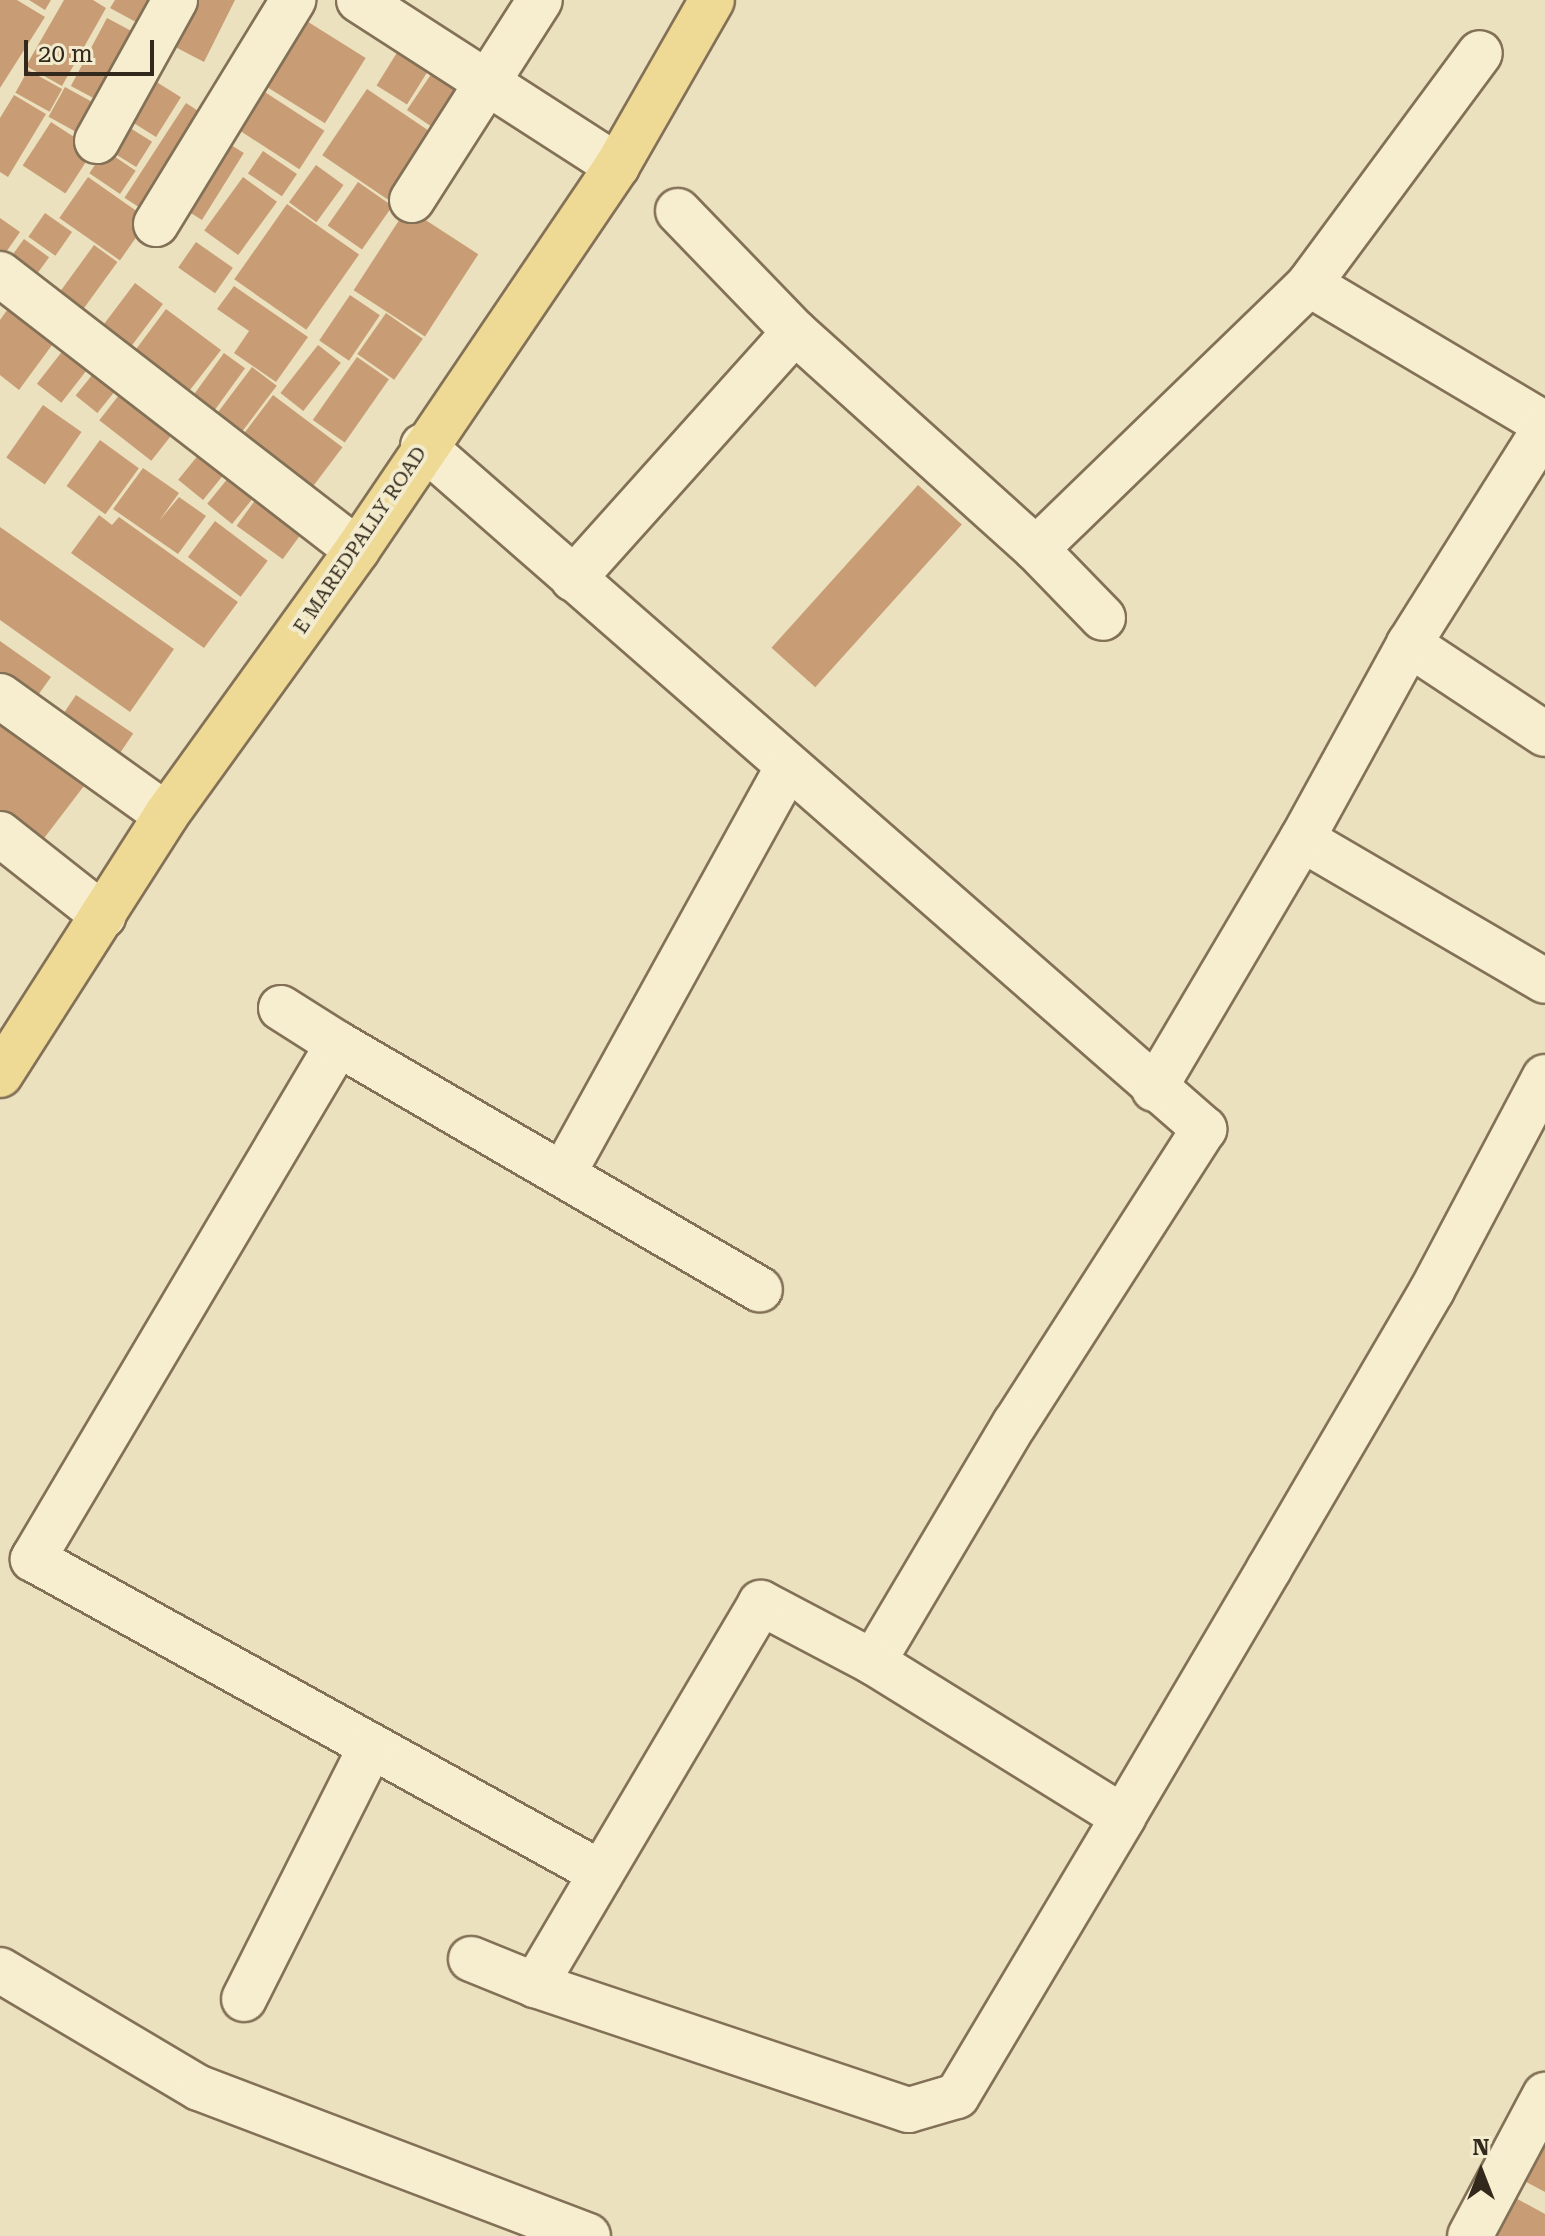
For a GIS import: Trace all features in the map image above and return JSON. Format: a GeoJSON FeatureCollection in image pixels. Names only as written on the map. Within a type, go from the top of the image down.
{"type":"FeatureCollection","features":[{"type":"Feature","properties":{"kind":"main road","name":"E MAREDPALLY ROAD"},"geometry":{"type":"LineString","coordinates":[[0,1075],[166,815],[357,550],[423,446],[617,166],[712,0]]}},
{"type":"Feature","properties":{"kind":"street"},"geometry":{"type":"LineString","coordinates":[[97,141],[175,0]]}},
{"type":"Feature","properties":{"kind":"street"},"geometry":{"type":"LineString","coordinates":[[156,224],[293,0]]}},
{"type":"Feature","properties":{"kind":"street"},"geometry":{"type":"LineString","coordinates":[[359,0],[403,13],[487,83],[617,166]]}},
{"type":"Feature","properties":{"kind":"street"},"geometry":{"type":"LineString","coordinates":[[412,200],[540,0]]}},
{"type":"Feature","properties":{"kind":"street"},"geometry":{"type":"LineString","coordinates":[[1036,549],[1309,284],[1480,53]]}},
{"type":"Feature","properties":{"kind":"street"},"geometry":{"type":"LineString","coordinates":[[678,211],[795,332],[1036,549],[1103,618]]}},
{"type":"Feature","properties":{"kind":"street"},"geometry":{"type":"LineString","coordinates":[[1154,1089],[1302,839],[1409,644],[1545,426],[1309,284]]}},
{"type":"Feature","properties":{"kind":"street"},"geometry":{"type":"LineString","coordinates":[[6,290],[357,550]]}},
{"type":"Feature","properties":{"kind":"street"},"geometry":{"type":"LineString","coordinates":[[573,579],[795,332]]}},
{"type":"Feature","properties":{"kind":"street"},"geometry":{"type":"LineString","coordinates":[[423,446],[1154,1089],[1204,1129],[1015,1423],[873,1662]]}},
{"type":"Feature","properties":{"kind":"street"},"geometry":{"type":"LineString","coordinates":[[1409,644],[1545,734]]}},
{"type":"Feature","properties":{"kind":"street"},"geometry":{"type":"LineString","coordinates":[[0,696],[166,815]]}},
{"type":"Feature","properties":{"kind":"street"},"geometry":{"type":"LineString","coordinates":[[563,1174],[787,768]]}},
{"type":"Feature","properties":{"kind":"street"},"geometry":{"type":"LineString","coordinates":[[0,834],[104,916]]}},
{"type":"Feature","properties":{"kind":"street"},"geometry":{"type":"LineString","coordinates":[[1302,839],[1545,981]]}},
{"type":"Feature","properties":{"kind":"street"},"geometry":{"type":"LineString","coordinates":[[281,1008],[760,1290]]}},
{"type":"Feature","properties":{"kind":"street"},"geometry":{"type":"LineString","coordinates":[[338,1044],[33,1559],[601,1873]]}},
{"type":"Feature","properties":{"kind":"street"},"geometry":{"type":"LineString","coordinates":[[471,1959],[535,1985],[909,2110],[957,2096],[1432,1290],[1545,1077]]}},
{"type":"Feature","properties":{"kind":"street"},"geometry":{"type":"LineString","coordinates":[[535,1985],[761,1603],[873,1662],[1123,1817]]}},
{"type":"Feature","properties":{"kind":"street"},"geometry":{"type":"LineString","coordinates":[[244,1999],[371,1747]]}},
{"type":"Feature","properties":{"kind":"street"},"geometry":{"type":"LineString","coordinates":[[0,1970],[199,2088],[588,2236]]}},
{"type":"Feature","properties":{"kind":"street"},"geometry":{"type":"LineString","coordinates":[[1470,2236],[1545,2095]]}},
{"type":"Feature","properties":{"kind":"building"},"geometry":{"type":"Polygon","coordinates":[[[0,0],[17,0],[45,17],[0,88],[0,0]]]}},
{"type":"Feature","properties":{"kind":"building"},"geometry":{"type":"Polygon","coordinates":[[[29,0],[51,0],[45,10],[29,0]]]}},
{"type":"Feature","properties":{"kind":"building"},"geometry":{"type":"Polygon","coordinates":[[[64,0],[93,0],[106,8],[62,86],[26,66],[64,0]]]}},
{"type":"Feature","properties":{"kind":"building"},"geometry":{"type":"Polygon","coordinates":[[[115,0],[163,0],[147,28],[110,8],[115,0]]]}},
{"type":"Feature","properties":{"kind":"building"},"geometry":{"type":"Polygon","coordinates":[[[182,0],[235,0],[204,62],[162,40],[182,0]]]}},
{"type":"Feature","properties":{"kind":"building"},"geometry":{"type":"Polygon","coordinates":[[[297,15],[366,58],[325,123],[256,80],[297,15]]]}},
{"type":"Feature","properties":{"kind":"building"},"geometry":{"type":"Polygon","coordinates":[[[107,18],[144,38],[108,106],[71,86],[107,18]]]}},
{"type":"Feature","properties":{"kind":"building"},"geometry":{"type":"Polygon","coordinates":[[[403,43],[434,62],[407,104],[377,85],[403,43]]]}},
{"type":"Feature","properties":{"kind":"building"},"geometry":{"type":"Polygon","coordinates":[[[436,67],[464,86],[435,129],[407,110],[436,67]]]}},
{"type":"Feature","properties":{"kind":"building"},"geometry":{"type":"Polygon","coordinates":[[[28,70],[62,89],[50,112],[15,93],[28,70]]]}},
{"type":"Feature","properties":{"kind":"building"},"geometry":{"type":"Polygon","coordinates":[[[147,76],[181,97],[156,137],[122,116],[147,76]]]}},
{"type":"Feature","properties":{"kind":"building"},"geometry":{"type":"Polygon","coordinates":[[[254,85],[324,131],[299,169],[229,124],[254,85]]]}},
{"type":"Feature","properties":{"kind":"building"},"geometry":{"type":"Polygon","coordinates":[[[65,87],[103,108],[86,138],[49,117],[65,87]]]}},
{"type":"Feature","properties":{"kind":"building"},"geometry":{"type":"Polygon","coordinates":[[[367,89],[436,135],[391,202],[322,155],[367,89]]]}},
{"type":"Feature","properties":{"kind":"building"},"geometry":{"type":"Polygon","coordinates":[[[14,95],[46,114],[8,177],[0,172],[0,118],[14,95]]]}},
{"type":"Feature","properties":{"kind":"building"},"geometry":{"type":"Polygon","coordinates":[[[186,103],[217,123],[155,218],[124,198],[186,103]]]}},
{"type":"Feature","properties":{"kind":"building"},"geometry":{"type":"Polygon","coordinates":[[[119,121],[152,142],[136,167],[103,146],[119,121]]]}},
{"type":"Feature","properties":{"kind":"building"},"geometry":{"type":"Polygon","coordinates":[[[51,122],[94,150],[65,193],[23,166],[51,122]]]}},
{"type":"Feature","properties":{"kind":"building"},"geometry":{"type":"Polygon","coordinates":[[[215,135],[244,153],[202,220],[173,202],[215,135]]]}},
{"type":"Feature","properties":{"kind":"building"},"geometry":{"type":"Polygon","coordinates":[[[105,150],[136,171],[120,194],[89,173],[105,150]]]}},
{"type":"Feature","properties":{"kind":"building"},"geometry":{"type":"Polygon","coordinates":[[[263,151],[297,174],[282,196],[248,173],[263,151]]]}},
{"type":"Feature","properties":{"kind":"building"},"geometry":{"type":"Polygon","coordinates":[[[316,165],[344,185],[316,222],[289,202],[316,165]]]}},
{"type":"Feature","properties":{"kind":"building"},"geometry":{"type":"Polygon","coordinates":[[[88,177],[149,219],[120,260],[59,218],[88,177]]]}},
{"type":"Feature","properties":{"kind":"building"},"geometry":{"type":"Polygon","coordinates":[[[243,177],[277,202],[238,255],[204,230],[243,177]]]}},
{"type":"Feature","properties":{"kind":"building"},"geometry":{"type":"Polygon","coordinates":[[[358,182],[392,206],[362,250],[328,225],[358,182]]]}},
{"type":"Feature","properties":{"kind":"building"},"geometry":{"type":"Polygon","coordinates":[[[287,204],[359,254],[306,330],[234,279],[287,204]]]}},
{"type":"Feature","properties":{"kind":"building"},"geometry":{"type":"Polygon","coordinates":[[[407,208],[478,254],[425,336],[354,290],[407,208]]]}},
{"type":"Feature","properties":{"kind":"building"},"geometry":{"type":"Polygon","coordinates":[[[45,213],[72,232],[55,256],[28,237],[45,213]]]}},
{"type":"Feature","properties":{"kind":"building"},"geometry":{"type":"Polygon","coordinates":[[[0,218],[20,232],[0,261],[0,218]]]}},
{"type":"Feature","properties":{"kind":"building"},"geometry":{"type":"Polygon","coordinates":[[[24,239],[49,257],[26,289],[1,271],[24,239]]]}},
{"type":"Feature","properties":{"kind":"building"},"geometry":{"type":"Polygon","coordinates":[[[196,242],[233,268],[215,293],[178,267],[196,242]]]}},
{"type":"Feature","properties":{"kind":"building"},"geometry":{"type":"Polygon","coordinates":[[[94,245],[117,262],[83,310],[59,293],[94,245]]]}},
{"type":"Feature","properties":{"kind":"building"},"geometry":{"type":"Polygon","coordinates":[[[135,283],[163,304],[128,350],[100,329],[135,283]]]}},
{"type":"Feature","properties":{"kind":"building"},"geometry":{"type":"Polygon","coordinates":[[[234,286],[308,337],[276,382],[234,353],[249,331],[217,309],[234,286]]]}},
{"type":"Feature","properties":{"kind":"building"},"geometry":{"type":"Polygon","coordinates":[[[350,295],[380,315],[349,361],[319,341],[350,295]]]}},
{"type":"Feature","properties":{"kind":"building"},"geometry":{"type":"Polygon","coordinates":[[[10,306],[55,341],[19,390],[0,375],[0,320],[10,306]]]}},
{"type":"Feature","properties":{"kind":"building"},"geometry":{"type":"Polygon","coordinates":[[[166,309],[221,350],[176,408],[128,360],[166,309]]]}},
{"type":"Feature","properties":{"kind":"building"},"geometry":{"type":"Polygon","coordinates":[[[386,313],[423,339],[394,380],[357,354],[386,313]]]}},
{"type":"Feature","properties":{"kind":"building"},"geometry":{"type":"Polygon","coordinates":[[[318,345],[341,363],[303,411],[280,393],[318,345]]]}},
{"type":"Feature","properties":{"kind":"building"},"geometry":{"type":"Polygon","coordinates":[[[64,349],[88,368],[61,403],[37,384],[64,349]]]}},
{"type":"Feature","properties":{"kind":"building"},"geometry":{"type":"Polygon","coordinates":[[[224,353],[245,368],[204,425],[183,410],[224,353]]]}},
{"type":"Feature","properties":{"kind":"building"},"geometry":{"type":"Polygon","coordinates":[[[357,357],[389,379],[345,442],[313,420],[357,357]]]}},
{"type":"Feature","properties":{"kind":"building"},"geometry":{"type":"Polygon","coordinates":[[[252,367],[277,386],[231,446],[206,428],[252,367]]]}},
{"type":"Feature","properties":{"kind":"building"},"geometry":{"type":"Polygon","coordinates":[[[97,369],[119,387],[97,413],[76,395],[97,369]]]}},
{"type":"Feature","properties":{"kind":"building"},"geometry":{"type":"Polygon","coordinates":[[[119,395],[171,436],[151,461],[99,420],[119,395]]]}},
{"type":"Feature","properties":{"kind":"building"},"geometry":{"type":"Polygon","coordinates":[[[273,395],[342,447],[302,501],[233,449],[273,395]]]}},
{"type":"Feature","properties":{"kind":"building"},"geometry":{"type":"Polygon","coordinates":[[[43,405],[82,432],[45,484],[6,457],[43,405]]]}},
{"type":"Feature","properties":{"kind":"building"},"geometry":{"type":"Polygon","coordinates":[[[100,440],[139,468],[105,514],[66,486],[100,440]]]}},
{"type":"Feature","properties":{"kind":"building"},"geometry":{"type":"Polygon","coordinates":[[[204,448],[229,468],[203,500],[178,480],[204,448]]]}},
{"type":"Feature","properties":{"kind":"building"},"geometry":{"type":"Polygon","coordinates":[[[143,468],[179,493],[159,521],[179,497],[206,516],[178,554],[113,509],[143,468]]]}},
{"type":"Feature","properties":{"kind":"building"},"geometry":{"type":"Polygon","coordinates":[[[233,472],[258,492],[232,524],[207,504],[233,472]]]}},
{"type":"Feature","properties":{"kind":"building"},"geometry":{"type":"Polygon","coordinates":[[[918,485],[962,524],[815,687],[771,648],[918,485]]]}},
{"type":"Feature","properties":{"kind":"building"},"geometry":{"type":"Polygon","coordinates":[[[256,499],[302,533],[283,559],[237,526],[256,499]]]}},
{"type":"Feature","properties":{"kind":"building"},"geometry":{"type":"Polygon","coordinates":[[[99,515],[112,525],[119,517],[238,602],[204,648],[71,553],[99,515]]]}},
{"type":"Feature","properties":{"kind":"building"},"geometry":{"type":"Polygon","coordinates":[[[215,521],[268,561],[241,597],[188,557],[215,521]]]}},
{"type":"Feature","properties":{"kind":"building"},"geometry":{"type":"Polygon","coordinates":[[[0,527],[174,649],[130,712],[0,620],[0,527]]]}},
{"type":"Feature","properties":{"kind":"building"},"geometry":{"type":"Polygon","coordinates":[[[0,641],[51,677],[33,702],[0,679],[0,641]]]}},
{"type":"Feature","properties":{"kind":"building"},"geometry":{"type":"Polygon","coordinates":[[[76,695],[133,734],[115,760],[58,722],[76,695]]]}},
{"type":"Feature","properties":{"kind":"building"},"geometry":{"type":"Polygon","coordinates":[[[0,716],[87,782],[35,850],[0,824],[0,716]]]}},
{"type":"Feature","properties":{"kind":"building"},"geometry":{"type":"Polygon","coordinates":[[[1545,2129],[1545,2192],[1519,2178],[1545,2129]]]}},
{"type":"Feature","properties":{"kind":"building"},"geometry":{"type":"Polygon","coordinates":[[[1512,2196],[1545,2214],[1545,2236],[1491,2236],[1512,2196]]]}}]}
